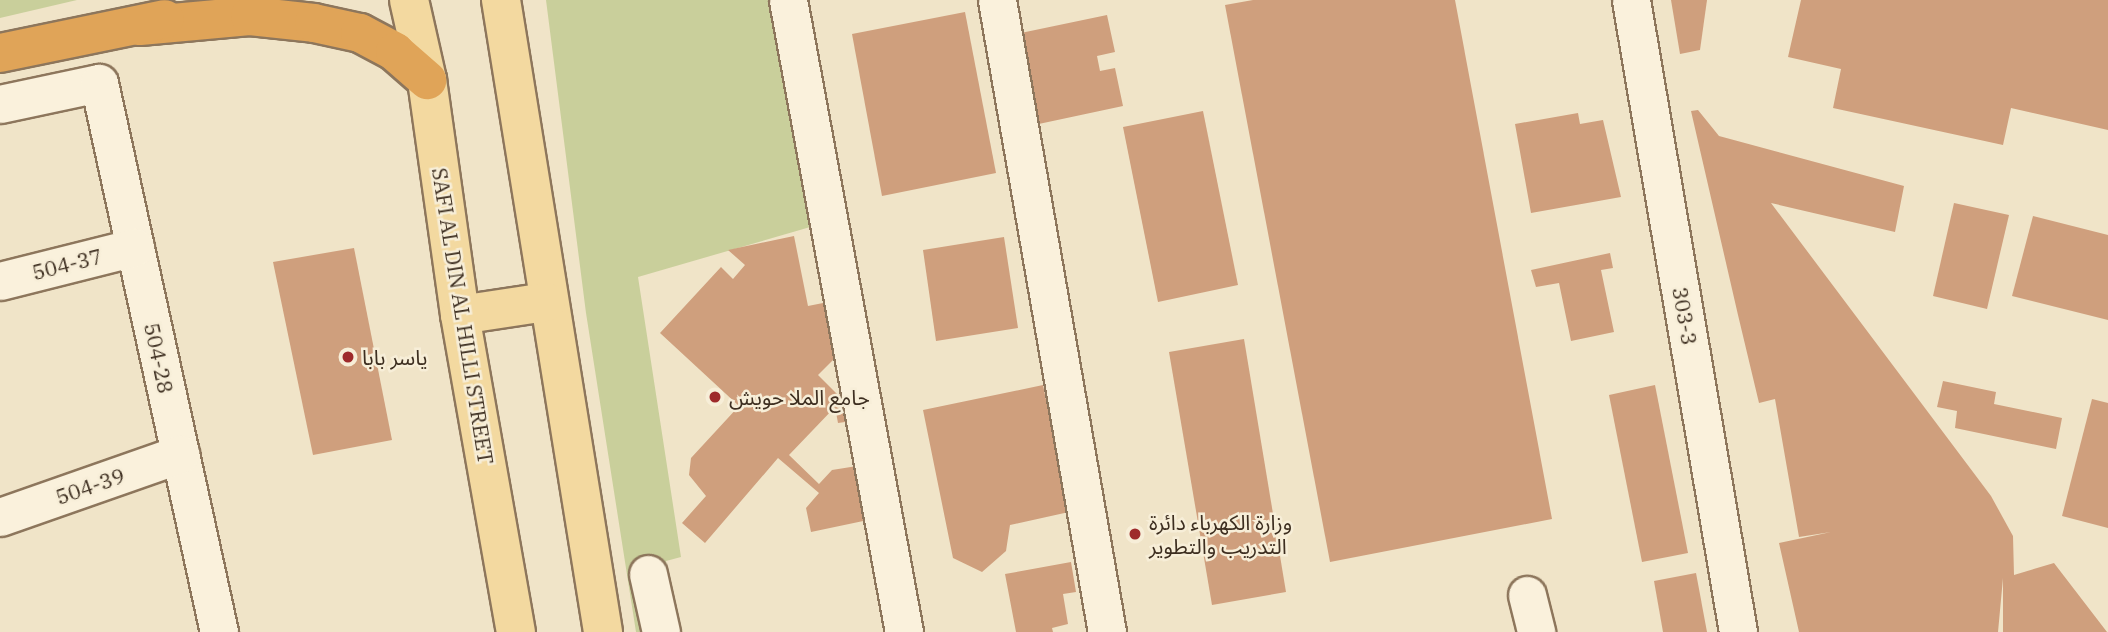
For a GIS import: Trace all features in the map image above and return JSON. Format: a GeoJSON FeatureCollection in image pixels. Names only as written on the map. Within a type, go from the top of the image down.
{"type":"FeatureCollection","features":[{"type":"Feature","properties":{"kind":"highway"},"geometry":{"type":"LineString","coordinates":[[0,53],[140,26],[238,0]]}},
{"type":"Feature","properties":{"kind":"highway"},"geometry":{"type":"LineString","coordinates":[[140,26],[250,16],[314,23],[360,33],[395,52],[427,80]]}},
{"type":"Feature","properties":{"kind":"main road","name":"SAFI AL DIN AL HILLI STREET"},"geometry":{"type":"LineString","coordinates":[[409,0],[427,80],[460,315],[516,632]]}},
{"type":"Feature","properties":{"kind":"main road"},"geometry":{"type":"LineString","coordinates":[[501,0],[546,302],[603,632]]}},
{"type":"Feature","properties":{"kind":"main road"},"geometry":{"type":"LineString","coordinates":[[460,315],[546,302]]}},
{"type":"Feature","properties":{"kind":"street"},"geometry":{"type":"LineString","coordinates":[[788,0],[904,632]]}},
{"type":"Feature","properties":{"kind":"street"},"geometry":{"type":"LineString","coordinates":[[997,0],[1107,632]]}},
{"type":"Feature","properties":{"kind":"street","name":"303-3"},"geometry":{"type":"LineString","coordinates":[[1631,0],[1738,632]]}},
{"type":"Feature","properties":{"kind":"street","name":"504-28"},"geometry":{"type":"LineString","coordinates":[[0,104],[99,83],[219,632]]}},
{"type":"Feature","properties":{"kind":"street","name":"504-37"},"geometry":{"type":"LineString","coordinates":[[0,281],[135,247]]}},
{"type":"Feature","properties":{"kind":"street","name":"504-39"},"geometry":{"type":"LineString","coordinates":[[0,517],[180,454]]}},
{"type":"Feature","properties":{"kind":"street"},"geometry":{"type":"LineString","coordinates":[[648,574],[661,632]]}},
{"type":"Feature","properties":{"kind":"street"},"geometry":{"type":"LineString","coordinates":[[1527,595],[1536,632]]}},
{"type":"Feature","properties":{"kind":"green space"},"geometry":{"type":"Polygon","coordinates":[[[0,0],[77,0],[0,18],[0,0]]]}},
{"type":"Feature","properties":{"kind":"green space"},"geometry":{"type":"Polygon","coordinates":[[[546,0],[771,0],[824,223],[638,277],[681,557],[666,561],[676,632],[636,632],[586,313],[546,0]]]}},
{"type":"Feature","properties":{"kind":"building"},"geometry":{"type":"Polygon","coordinates":[[[1253,0],[1455,0],[1552,519],[1330,562],[1225,5],[1253,0]]]}},
{"type":"Feature","properties":{"kind":"building"},"geometry":{"type":"Polygon","coordinates":[[[1671,0],[1707,0],[1700,50],[1680,54],[1671,0]]]}},
{"type":"Feature","properties":{"kind":"building"},"geometry":{"type":"Polygon","coordinates":[[[1801,0],[2108,0],[2108,130],[2011,108],[2003,145],[1833,108],[1841,69],[1788,57],[1801,0]]]}},
{"type":"Feature","properties":{"kind":"building"},"geometry":{"type":"Polygon","coordinates":[[[965,12],[996,173],[882,196],[852,34],[965,12]]]}},
{"type":"Feature","properties":{"kind":"building"},"geometry":{"type":"Polygon","coordinates":[[[1107,15],[1115,52],[1097,56],[1100,71],[1115,68],[1123,106],[1034,125],[1016,34],[1107,15]]]}},
{"type":"Feature","properties":{"kind":"building"},"geometry":{"type":"Polygon","coordinates":[[[1698,110],[1719,136],[1904,186],[1895,232],[1771,203],[1991,496],[2013,536],[2014,575],[2054,563],[2107,632],[2003,632],[2003,578],[1998,632],[1799,632],[1779,543],[1831,532],[1799,537],[1775,399],[1759,403],[1691,111],[1698,110]]]}},
{"type":"Feature","properties":{"kind":"building"},"geometry":{"type":"Polygon","coordinates":[[[1203,111],[1238,285],[1158,302],[1123,127],[1203,111]]]}},
{"type":"Feature","properties":{"kind":"building"},"geometry":{"type":"Polygon","coordinates":[[[1578,113],[1580,124],[1603,120],[1621,197],[1531,213],[1515,124],[1578,113]]]}},
{"type":"Feature","properties":{"kind":"building"},"geometry":{"type":"Polygon","coordinates":[[[1954,203],[2009,215],[1987,309],[1933,296],[1954,203]]]}},
{"type":"Feature","properties":{"kind":"building"},"geometry":{"type":"Polygon","coordinates":[[[2033,216],[2108,235],[2108,320],[2012,296],[2033,216]]]}},
{"type":"Feature","properties":{"kind":"building"},"geometry":{"type":"Polygon","coordinates":[[[794,236],[808,306],[828,302],[838,355],[818,375],[838,395],[846,393],[852,421],[838,423],[835,407],[789,455],[819,484],[832,470],[857,466],[868,520],[811,532],[806,508],[819,493],[778,458],[705,543],[682,523],[706,496],[689,475],[691,458],[739,406],[660,333],[721,267],[733,279],[745,265],[728,250],[794,236]]]}},
{"type":"Feature","properties":{"kind":"building"},"geometry":{"type":"Polygon","coordinates":[[[1004,237],[1018,328],[936,341],[923,250],[1004,237]]]}},
{"type":"Feature","properties":{"kind":"building"},"geometry":{"type":"Polygon","coordinates":[[[354,248],[392,440],[313,455],[273,262],[354,248]]]}},
{"type":"Feature","properties":{"kind":"building"},"geometry":{"type":"Polygon","coordinates":[[[1610,253],[1613,268],[1601,270],[1614,332],[1571,341],[1559,283],[1536,287],[1531,270],[1610,253]]]}},
{"type":"Feature","properties":{"kind":"building"},"geometry":{"type":"Polygon","coordinates":[[[1244,339],[1286,592],[1212,605],[1169,352],[1244,339]]]}},
{"type":"Feature","properties":{"kind":"building"},"geometry":{"type":"Polygon","coordinates":[[[1943,381],[1996,392],[1994,404],[2062,418],[2056,449],[1955,428],[1957,411],[1937,407],[1943,381]]]}},
{"type":"Feature","properties":{"kind":"building"},"geometry":{"type":"Polygon","coordinates":[[[1043,385],[1069,512],[1010,525],[1006,551],[982,572],[953,558],[923,410],[1043,385]]]}},
{"type":"Feature","properties":{"kind":"building"},"geometry":{"type":"Polygon","coordinates":[[[1655,385],[1688,553],[1642,562],[1609,395],[1655,385]]]}},
{"type":"Feature","properties":{"kind":"building"},"geometry":{"type":"Polygon","coordinates":[[[2092,399],[2108,403],[2108,528],[2062,516],[2092,399]]]}},
{"type":"Feature","properties":{"kind":"building"},"geometry":{"type":"Polygon","coordinates":[[[1071,562],[1076,592],[1063,594],[1068,624],[1052,628],[1053,632],[1016,632],[1005,574],[1071,562]]]}},
{"type":"Feature","properties":{"kind":"building"},"geometry":{"type":"Polygon","coordinates":[[[1696,573],[1707,632],[1663,632],[1654,581],[1696,573]]]}},
{"type":"Feature","properties":{"kind":"place","name":"ياسر بابا"},"geometry":{"type":"Point","coordinates":[348,357]}},
{"type":"Feature","properties":{"kind":"place","name":"جامع الملا حويش"},"geometry":{"type":"Point","coordinates":[715,397]}},
{"type":"Feature","properties":{"kind":"place","name":"وزارة الكهرباء دائرة التدريب والتطوير"},"geometry":{"type":"Point","coordinates":[1135,534]}}]}
